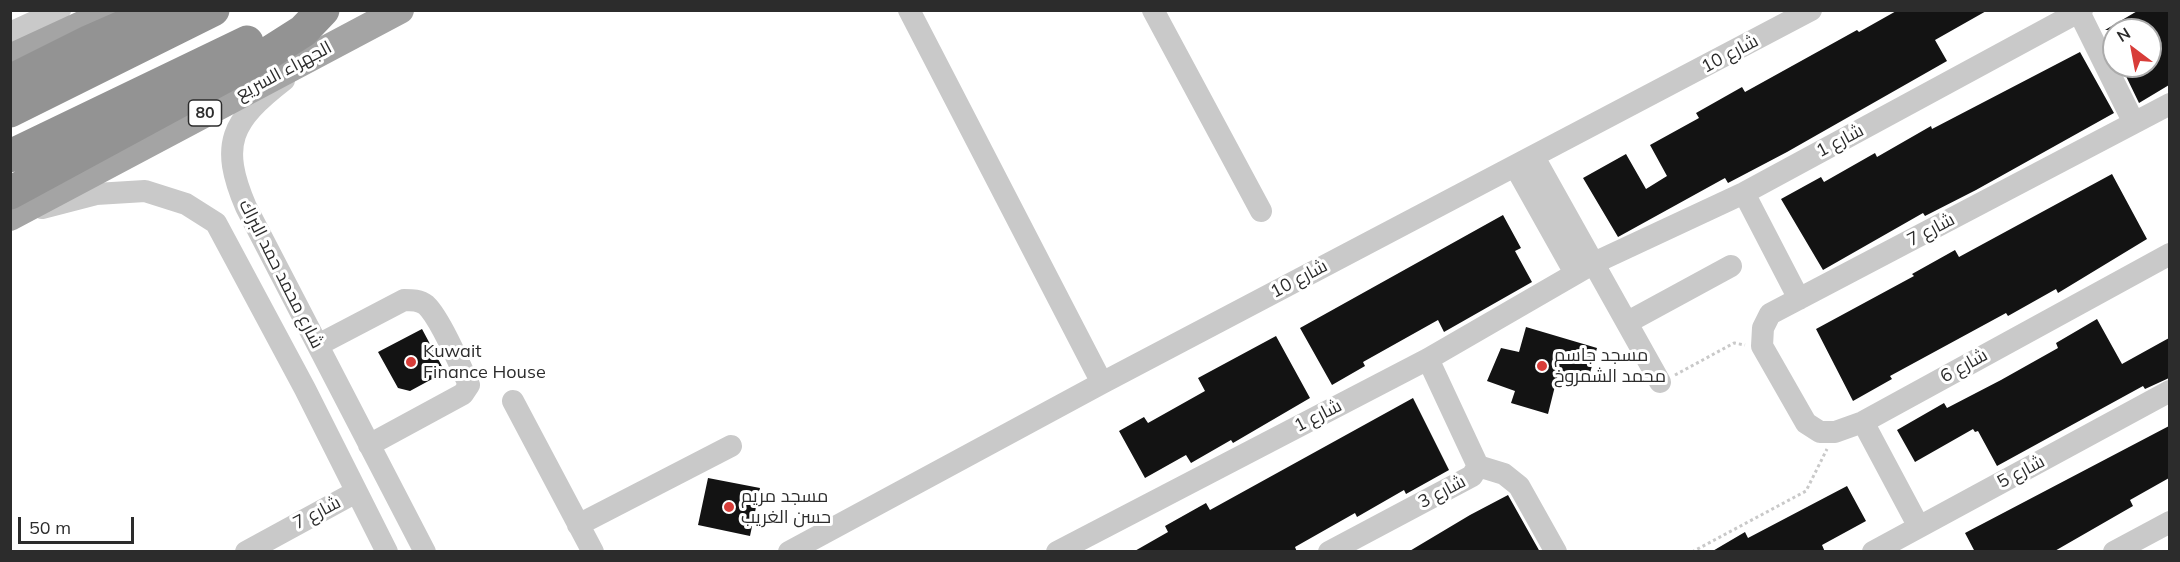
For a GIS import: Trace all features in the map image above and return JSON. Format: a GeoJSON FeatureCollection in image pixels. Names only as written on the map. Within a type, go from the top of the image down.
{"type":"FeatureCollection","features":[{"type":"Feature","properties":{"kind":"highway"},"geometry":{"type":"LineString","coordinates":[[10,81],[90,41],[161,10]]}},
{"type":"Feature","properties":{"kind":"highway"},"geometry":{"type":"LineString","coordinates":[[10,111],[213,10]]}},
{"type":"Feature","properties":{"kind":"highway"},"geometry":{"type":"LineString","coordinates":[[10,156],[312,10]]}},
{"type":"Feature","properties":{"kind":"highway"},"geometry":{"type":"LineString","coordinates":[[10,193],[270,52],[303,31],[323,10]]}},
{"type":"Feature","properties":{"kind":"main road"},"geometry":{"type":"LineString","coordinates":[[10,58],[114,10]]}},
{"type":"Feature","properties":{"kind":"main road","name":"الجهراء السريع"},"geometry":{"type":"LineString","coordinates":[[10,218],[400,10]]}},
{"type":"Feature","properties":{"kind":"street"},"geometry":{"type":"LineString","coordinates":[[10,33],[60,10]]}},
{"type":"Feature","properties":{"kind":"street"},"geometry":{"type":"LineString","coordinates":[[909,10],[1101,383]]}},
{"type":"Feature","properties":{"kind":"street"},"geometry":{"type":"LineString","coordinates":[[1154,10],[1261,211]]}},
{"type":"Feature","properties":{"kind":"street","name":"شارع 10"},"geometry":{"type":"LineString","coordinates":[[789,552],[1101,383],[1811,10]]}},
{"type":"Feature","properties":{"kind":"street"},"geometry":{"type":"LineString","coordinates":[[2080,11],[2134,123]]}},
{"type":"Feature","properties":{"kind":"street","name":"شارع 1"},"geometry":{"type":"LineString","coordinates":[[1057,552],[1096,543],[1428,359],[1585,268],[1744,193],[2080,11]]}},
{"type":"Feature","properties":{"kind":"street","name":"شارع محمد حمد البراك"},"geometry":{"type":"LineString","coordinates":[[357,32],[282,81],[247,114],[237,128],[230,159],[234,179],[246,207],[425,552]]}},
{"type":"Feature","properties":{"kind":"street","name":"شارع 7"},"geometry":{"type":"LineString","coordinates":[[1762,346],[1762,328],[1770,314],[2169,104]]}},
{"type":"Feature","properties":{"kind":"street"},"geometry":{"type":"LineString","coordinates":[[1525,161],[1585,268],[1628,322],[1660,382]]}},
{"type":"Feature","properties":{"kind":"street","name":"شارع محمد حمد البراك"},"geometry":{"type":"LineString","coordinates":[[10,218],[96,194],[145,190],[186,204],[216,223],[305,389],[387,552]]}},
{"type":"Feature","properties":{"kind":"street"},"geometry":{"type":"LineString","coordinates":[[1744,193],[1799,299]]}},
{"type":"Feature","properties":{"kind":"street"},"geometry":{"type":"LineString","coordinates":[[216,223],[227,206],[237,204],[246,207]]}},
{"type":"Feature","properties":{"kind":"street","name":"شارع 6"},"geometry":{"type":"LineString","coordinates":[[1835,432],[1863,422],[2169,254]]}},
{"type":"Feature","properties":{"kind":"street"},"geometry":{"type":"LineString","coordinates":[[1628,322],[1731,266]]}},
{"type":"Feature","properties":{"kind":"street"},"geometry":{"type":"LineString","coordinates":[[318,345],[404,300],[419,301],[426,305],[451,348],[469,385],[463,394],[369,445]]}},
{"type":"Feature","properties":{"kind":"street"},"geometry":{"type":"LineString","coordinates":[[1762,346],[1806,423],[1820,432],[1835,432]]}},
{"type":"Feature","properties":{"kind":"street","name":"شارع 3"},"geometry":{"type":"LineString","coordinates":[[1329,552],[1472,476],[1478,466],[1475,454],[1428,359]]}},
{"type":"Feature","properties":{"kind":"street"},"geometry":{"type":"LineString","coordinates":[[305,389],[307,379],[314,371],[325,369],[333,375]]}},
{"type":"Feature","properties":{"kind":"street","name":"شارع 5"},"geometry":{"type":"LineString","coordinates":[[1873,552],[2169,391]]}},
{"type":"Feature","properties":{"kind":"street"},"geometry":{"type":"LineString","coordinates":[[513,401],[592,552]]}},
{"type":"Feature","properties":{"kind":"street"},"geometry":{"type":"LineString","coordinates":[[1863,422],[1918,527]]}},
{"type":"Feature","properties":{"kind":"street"},"geometry":{"type":"LineString","coordinates":[[578,525],[731,446]]}},
{"type":"Feature","properties":{"kind":"street"},"geometry":{"type":"LineString","coordinates":[[1478,466],[1504,474],[1519,486],[1556,552]]}},
{"type":"Feature","properties":{"kind":"street","name":"شارع 7"},"geometry":{"type":"LineString","coordinates":[[246,552],[356,492]]}},
{"type":"Feature","properties":{"kind":"street"},"geometry":{"type":"LineString","coordinates":[[2114,552],[2137,546],[2169,522]]}},
{"type":"Feature","properties":{"kind":"path"},"geometry":{"type":"LineString","coordinates":[[1660,382],[1734,344],[1762,346]]}},
{"type":"Feature","properties":{"kind":"path"},"geometry":{"type":"LineString","coordinates":[[1692,552],[1806,491],[1835,432]]}},
{"type":"Feature","properties":{"kind":"building"},"geometry":{"type":"Polygon","coordinates":[[[1898,10],[1988,10],[1935,40],[1947,61],[1787,152],[1728,183],[1725,178],[1618,237],[1583,178],[1626,154],[1646,189],[1667,176],[1650,145],[1699,118],[1696,113],[1742,87],[1745,92],[1898,10]]]}},
{"type":"Feature","properties":{"kind":"building"},"geometry":{"type":"Polygon","coordinates":[[[2139,10],[2169,10],[2169,85],[2139,103],[2127,78],[2162,78],[2162,18],[2125,18],[2139,10]]]}},
{"type":"Feature","properties":{"kind":"building"},"geometry":{"type":"Polygon","coordinates":[[[2080,52],[2114,113],[1976,190],[1925,216],[1923,213],[1823,270],[1781,199],[1821,177],[1824,182],[1875,153],[1877,157],[1931,126],[1932,129],[2080,52]]]}},
{"type":"Feature","properties":{"kind":"building"},"geometry":{"type":"Polygon","coordinates":[[[2112,174],[2147,239],[2058,293],[2056,289],[2008,316],[2006,313],[1890,376],[1892,379],[1853,401],[1816,329],[1914,276],[1912,274],[1955,250],[1959,257],[2112,174]]]}},
{"type":"Feature","properties":{"kind":"building"},"geometry":{"type":"Polygon","coordinates":[[[1503,215],[1521,248],[1515,251],[1532,282],[1444,332],[1438,320],[1363,362],[1365,366],[1332,385],[1300,328],[1503,215]]]}},
{"type":"Feature","properties":{"kind":"building"},"geometry":{"type":"Polygon","coordinates":[[[2097,319],[2122,364],[2169,338],[2169,378],[2145,389],[2143,386],[1997,466],[1978,431],[1975,432],[1973,429],[1915,462],[1897,430],[1944,403],[1947,408],[2001,380],[2058,348],[2056,343],[2097,319]]]}},
{"type":"Feature","properties":{"kind":"building","name":"مسجد جاسم محمد الشمروخ"},"geometry":{"type":"Polygon","coordinates":[[[1526,327],[1597,348],[1588,380],[1558,374],[1548,414],[1511,403],[1515,391],[1487,381],[1501,348],[1519,352],[1526,327]]]}},
{"type":"Feature","properties":{"kind":"building","name":"Kuwait Finance House"},"geometry":{"type":"Polygon","coordinates":[[[422,329],[445,372],[410,391],[398,388],[378,352],[422,329]]]}},
{"type":"Feature","properties":{"kind":"building"},"geometry":{"type":"Polygon","coordinates":[[[1276,336],[1310,398],[1233,443],[1231,440],[1191,463],[1186,455],[1145,478],[1119,431],[1144,417],[1148,423],[1205,391],[1198,378],[1276,336]]]}},
{"type":"Feature","properties":{"kind":"building"},"geometry":{"type":"Polygon","coordinates":[[[1413,398],[1449,470],[1406,494],[1404,490],[1357,517],[1355,513],[1295,547],[1297,552],[1133,552],[1168,532],[1165,526],[1206,503],[1210,510],[1413,398]]]}},
{"type":"Feature","properties":{"kind":"building"},"geometry":{"type":"Polygon","coordinates":[[[2169,426],[2169,478],[2130,500],[2133,506],[2053,552],[1975,552],[1965,533],[2169,426]]]}},
{"type":"Feature","properties":{"kind":"building","name":"مسجد مريم حسن الغريب"},"geometry":{"type":"Polygon","coordinates":[[[708,478],[760,488],[750,536],[698,525],[708,478]]]}},
{"type":"Feature","properties":{"kind":"building"},"geometry":{"type":"Polygon","coordinates":[[[1847,486],[1866,521],[1822,545],[1825,552],[1711,552],[1745,532],[1748,538],[1847,486]]]}},
{"type":"Feature","properties":{"kind":"building"},"geometry":{"type":"Polygon","coordinates":[[[1508,495],[1540,552],[1408,552],[1470,515],[1508,495]]]}},
{"type":"Feature","properties":{"kind":"place","name":"Kuwait Finance House"},"geometry":{"type":"Point","coordinates":[411,362]}},
{"type":"Feature","properties":{"kind":"place","name":"مسجد جاسم محمد الشمروخ"},"geometry":{"type":"Point","coordinates":[1542,366]}},
{"type":"Feature","properties":{"kind":"place","name":"مسجد مريم حسن الغريب"},"geometry":{"type":"Point","coordinates":[729,507]}}]}
